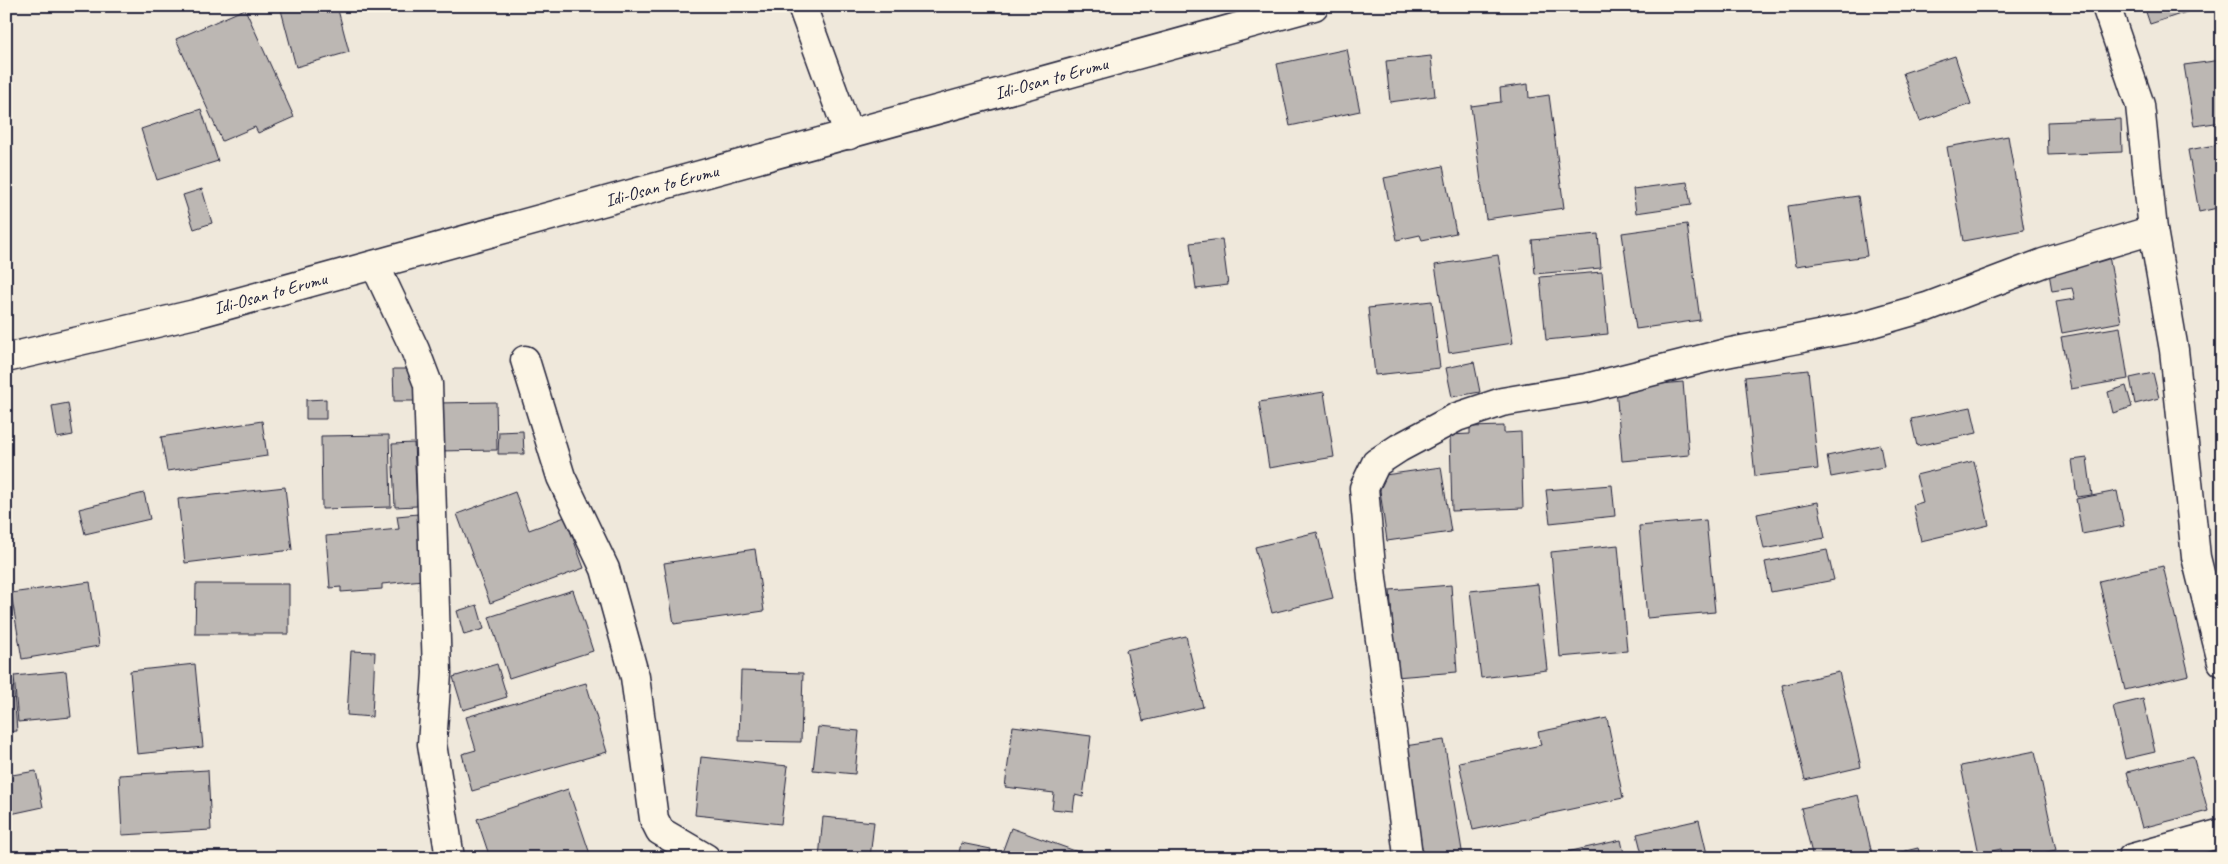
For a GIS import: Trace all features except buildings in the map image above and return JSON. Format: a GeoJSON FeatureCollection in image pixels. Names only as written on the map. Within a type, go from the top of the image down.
{"type":"FeatureCollection","features":[{"type":"Feature","properties":{"kind":"street"},"geometry":{"type":"LineString","coordinates":[[802,6],[849,135]]}},
{"type":"Feature","properties":{"kind":"street","name":"Idi-Osan to Erumu"},"geometry":{"type":"LineString","coordinates":[[6,358],[195,314],[1314,6]]}},
{"type":"Feature","properties":{"kind":"street"},"geometry":{"type":"LineString","coordinates":[[2106,6],[2140,104],[2153,230],[2174,350],[2196,557],[2222,662]]}},
{"type":"Feature","properties":{"kind":"street"},"geometry":{"type":"LineString","coordinates":[[1408,855],[1374,598],[1364,488],[1376,462],[1457,417],[1502,402],[1586,388],[1726,353],[1854,328],[1927,307],[2043,263],[2153,230]]}},
{"type":"Feature","properties":{"kind":"street"},"geometry":{"type":"LineString","coordinates":[[375,265],[415,350],[428,384],[437,673],[432,744],[450,858]]}},
{"type":"Feature","properties":{"kind":"street"},"geometry":{"type":"LineString","coordinates":[[525,360],[561,477],[605,569],[635,677],[654,819],[660,831],[706,858]]}},
{"type":"Feature","properties":{"kind":"street"},"geometry":{"type":"LineString","coordinates":[[2132,858],[2222,833]]}}]}
